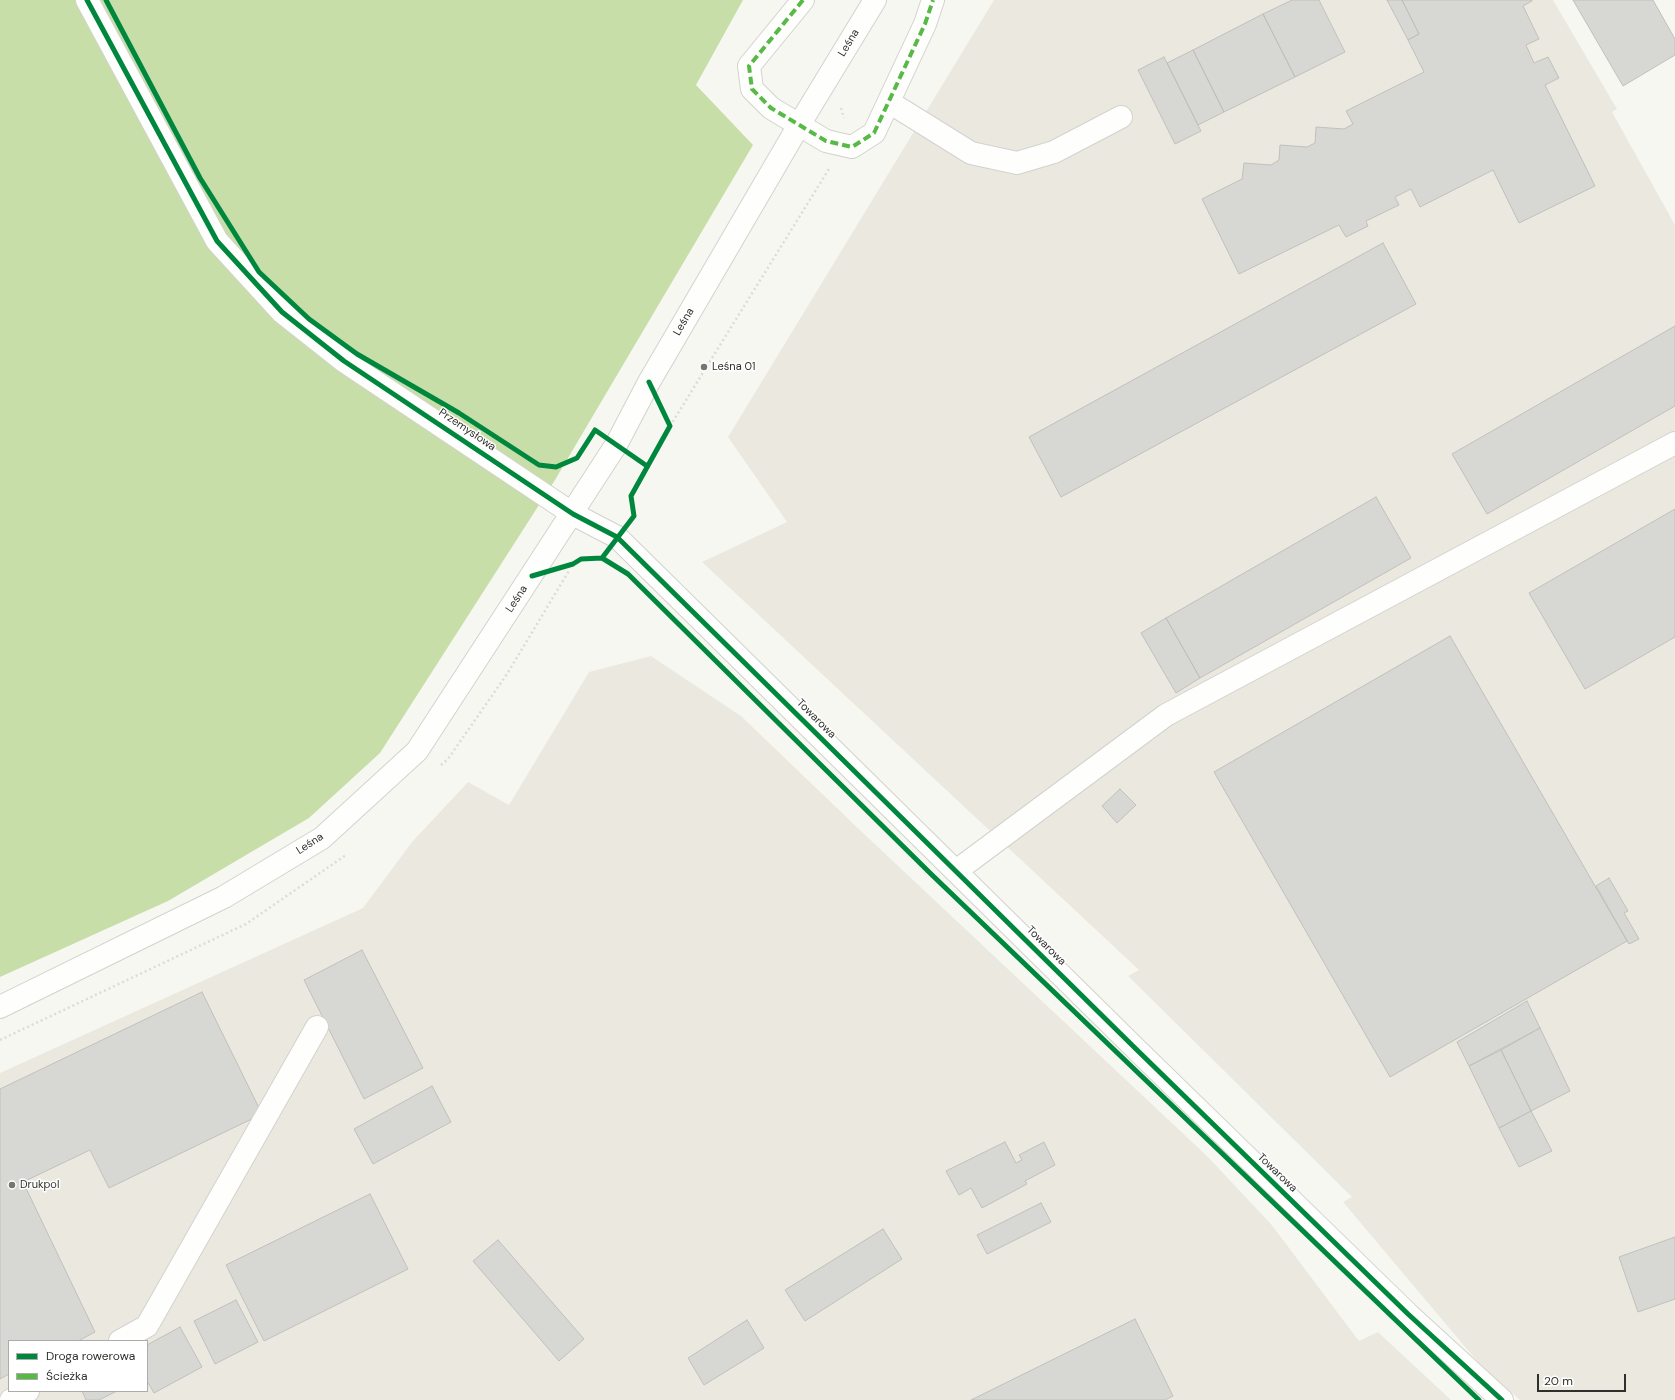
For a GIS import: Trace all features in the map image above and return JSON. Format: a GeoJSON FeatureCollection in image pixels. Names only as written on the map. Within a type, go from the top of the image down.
{"type":"FeatureCollection","features":[{"type":"Feature","properties":{"kind":"street","name":"Przemysłowa"},"geometry":{"type":"LineString","coordinates":[[87,0],[217,241],[282,312],[344,361],[573,514]]}},
{"type":"Feature","properties":{"kind":"street"},"geometry":{"type":"LineString","coordinates":[[803,0],[749,66],[752,90],[772,108],[799,125],[826,140],[852,147],[874,133],[924,24],[933,0]]}},
{"type":"Feature","properties":{"kind":"street","name":"Leśna"},"geometry":{"type":"LineString","coordinates":[[0,1007],[224,897],[322,838],[417,751],[573,514],[616,445],[649,382],[799,125],[875,0]]}},
{"type":"Feature","properties":{"kind":"street"},"geometry":{"type":"LineString","coordinates":[[889,102],[971,153],[1016,163],[1054,152],[1121,117]]}},
{"type":"Feature","properties":{"kind":"street"},"geometry":{"type":"LineString","coordinates":[[956,871],[1166,715],[1675,443]]}},
{"type":"Feature","properties":{"kind":"street","name":"Towarowa"},"geometry":{"type":"LineString","coordinates":[[573,514],[617,538],[1136,1050],[1408,1314],[1502,1400]]}},
{"type":"Feature","properties":{"kind":"street"},"geometry":{"type":"LineString","coordinates":[[122,1340],[147,1326],[317,1027]]}},
{"type":"Feature","properties":{"kind":"street"},"geometry":{"type":"LineString","coordinates":[[11,1400],[26,1392]]}},
{"type":"Feature","properties":{"kind":"path"},"geometry":{"type":"LineString","coordinates":[[670,426],[844,145]]}},
{"type":"Feature","properties":{"kind":"path"},"geometry":{"type":"LineString","coordinates":[[667,419],[670,426]]}},
{"type":"Feature","properties":{"kind":"path"},"geometry":{"type":"LineString","coordinates":[[532,576],[572,564]]}},
{"type":"Feature","properties":{"kind":"shaded area"},"geometry":{"type":"Polygon","coordinates":[[[994,0],[1553,0],[1617,109],[1612,112],[1675,225],[1675,1400],[1520,1400],[1482,1367],[1343,1202],[1352,1197],[1128,976],[1139,970],[702,562],[787,522],[728,437],[994,0]]]}},
{"type":"Feature","properties":{"kind":"shaded area"},"geometry":{"type":"Polygon","coordinates":[[[651,656],[741,716],[862,832],[1207,1156],[1271,1224],[1359,1341],[1378,1332],[1451,1400],[0,1400],[0,1073],[363,908],[412,842],[468,782],[509,805],[589,672],[651,656]]]}},
{"type":"Feature","properties":{"kind":"green space"},"geometry":{"type":"Polygon","coordinates":[[[0,0],[743,0],[696,85],[753,145],[555,480],[380,753],[309,818],[168,901],[0,977],[0,0]]]}},
{"type":"Feature","properties":{"kind":"building"},"geometry":{"type":"Polygon","coordinates":[[[1292,0],[1319,0],[1345,52],[1295,77],[1263,14],[1292,0]]]}},
{"type":"Feature","properties":{"kind":"building"},"geometry":{"type":"Polygon","coordinates":[[[1387,0],[1402,0],[1419,34],[1408,40],[1387,0]]]}},
{"type":"Feature","properties":{"kind":"building"},"geometry":{"type":"Polygon","coordinates":[[[1402,0],[1532,0],[1523,6],[1539,39],[1526,45],[1534,63],[1548,57],[1559,78],[1545,85],[1595,186],[1519,223],[1493,170],[1420,207],[1411,189],[1395,197],[1399,205],[1366,221],[1368,226],[1346,237],[1339,225],[1239,274],[1202,199],[1242,179],[1244,163],[1271,165],[1279,160],[1280,145],[1307,147],[1315,143],[1316,127],[1344,129],[1353,124],[1346,111],[1424,72],[1408,40],[1419,34],[1402,0]]]}},
{"type":"Feature","properties":{"kind":"building"},"geometry":{"type":"Polygon","coordinates":[[[1573,0],[1653,0],[1675,39],[1675,55],[1623,86],[1573,0]]]}},
{"type":"Feature","properties":{"kind":"building"},"geometry":{"type":"Polygon","coordinates":[[[1263,14],[1295,77],[1224,112],[1193,50],[1263,14]]]}},
{"type":"Feature","properties":{"kind":"building"},"geometry":{"type":"Polygon","coordinates":[[[1193,50],[1224,112],[1198,125],[1167,63],[1193,50]]]}},
{"type":"Feature","properties":{"kind":"building"},"geometry":{"type":"Polygon","coordinates":[[[1164,57],[1201,131],[1175,144],[1138,70],[1164,57]]]}},
{"type":"Feature","properties":{"kind":"building"},"geometry":{"type":"Polygon","coordinates":[[[1383,243],[1416,304],[1061,497],[1029,437],[1383,243]]]}},
{"type":"Feature","properties":{"kind":"building"},"geometry":{"type":"Polygon","coordinates":[[[1675,326],[1675,406],[1487,514],[1452,454],[1675,326]]]}},
{"type":"Feature","properties":{"kind":"building"},"geometry":{"type":"Polygon","coordinates":[[[1376,497],[1411,558],[1200,678],[1166,618],[1376,497]]]}},
{"type":"Feature","properties":{"kind":"building"},"geometry":{"type":"Polygon","coordinates":[[[1675,509],[1675,637],[1585,689],[1529,593],[1675,509]]]}},
{"type":"Feature","properties":{"kind":"building"},"geometry":{"type":"Polygon","coordinates":[[[1166,618],[1200,678],[1176,693],[1141,633],[1166,618]]]}},
{"type":"Feature","properties":{"kind":"building"},"geometry":{"type":"Polygon","coordinates":[[[1450,636],[1627,941],[1390,1077],[1214,772],[1450,636]]]}},
{"type":"Feature","properties":{"kind":"building"},"geometry":{"type":"Polygon","coordinates":[[[1120,789],[1136,805],[1117,823],[1102,806],[1120,789]]]}},
{"type":"Feature","properties":{"kind":"building"},"geometry":{"type":"Polygon","coordinates":[[[1609,878],[1628,911],[1624,913],[1639,939],[1629,944],[1596,886],[1609,878]]]}},
{"type":"Feature","properties":{"kind":"building"},"geometry":{"type":"Polygon","coordinates":[[[362,950],[423,1068],[364,1099],[304,980],[362,950]]]}},
{"type":"Feature","properties":{"kind":"building","name":"Drukpol"},"geometry":{"type":"Polygon","coordinates":[[[202,992],[262,1114],[109,1188],[90,1150],[23,1182],[95,1332],[80,1340],[8,1340],[8,1375],[0,1379],[0,1089],[202,992]]]}},
{"type":"Feature","properties":{"kind":"building"},"geometry":{"type":"Polygon","coordinates":[[[1527,1001],[1540,1028],[1469,1066],[1457,1042],[1527,1001]]]}},
{"type":"Feature","properties":{"kind":"building"},"geometry":{"type":"Polygon","coordinates":[[[1540,1028],[1570,1091],[1531,1111],[1501,1050],[1540,1028]]]}},
{"type":"Feature","properties":{"kind":"building"},"geometry":{"type":"Polygon","coordinates":[[[1501,1050],[1531,1111],[1499,1128],[1469,1066],[1501,1050]]]}},
{"type":"Feature","properties":{"kind":"building"},"geometry":{"type":"Polygon","coordinates":[[[432,1086],[451,1122],[373,1164],[354,1129],[432,1086]]]}},
{"type":"Feature","properties":{"kind":"building"},"geometry":{"type":"Polygon","coordinates":[[[1531,1111],[1552,1151],[1519,1167],[1499,1128],[1531,1111]]]}},
{"type":"Feature","properties":{"kind":"building"},"geometry":{"type":"Polygon","coordinates":[[[1005,1142],[1016,1163],[1022,1160],[1019,1155],[1044,1142],[1055,1165],[1025,1181],[1027,1184],[982,1208],[971,1188],[959,1195],[946,1171],[1005,1142]]]}},
{"type":"Feature","properties":{"kind":"building"},"geometry":{"type":"Polygon","coordinates":[[[370,1194],[408,1269],[264,1341],[226,1265],[370,1194]]]}},
{"type":"Feature","properties":{"kind":"building"},"geometry":{"type":"Polygon","coordinates":[[[1041,1203],[1051,1222],[987,1254],[977,1235],[1041,1203]]]}},
{"type":"Feature","properties":{"kind":"building"},"geometry":{"type":"Polygon","coordinates":[[[883,1229],[902,1259],[805,1321],[785,1290],[883,1229]]]}},
{"type":"Feature","properties":{"kind":"building"},"geometry":{"type":"Polygon","coordinates":[[[1675,1237],[1675,1299],[1638,1312],[1619,1257],[1675,1237]]]}},
{"type":"Feature","properties":{"kind":"building"},"geometry":{"type":"Polygon","coordinates":[[[498,1240],[584,1339],[559,1361],[473,1261],[498,1240]]]}},
{"type":"Feature","properties":{"kind":"building"},"geometry":{"type":"Polygon","coordinates":[[[236,1300],[258,1342],[215,1364],[194,1321],[236,1300]]]}},
{"type":"Feature","properties":{"kind":"building"},"geometry":{"type":"Polygon","coordinates":[[[1135,1319],[1173,1396],[1165,1400],[971,1400],[1135,1319]]]}},
{"type":"Feature","properties":{"kind":"building"},"geometry":{"type":"Polygon","coordinates":[[[747,1320],[764,1348],[704,1385],[688,1358],[747,1320]]]}},
{"type":"Feature","properties":{"kind":"building"},"geometry":{"type":"Polygon","coordinates":[[[180,1327],[202,1367],[154,1393],[148,1383],[148,1344],[180,1327]]]}},
{"type":"Feature","properties":{"kind":"building"},"geometry":{"type":"Polygon","coordinates":[[[82,1392],[115,1392],[99,1400],[86,1400],[82,1392]]]}},
{"type":"Feature","properties":{"kind":"marked path"},"geometry":{"type":"LineString","coordinates":[[803,0],[749,66],[752,89],[771,108],[826,141],[852,147],[874,133],[925,24],[933,0]]}},
{"type":"Feature","properties":{"kind":"cycle path"},"geometry":{"type":"LineString","coordinates":[[87,0],[217,241],[282,312],[344,361],[573,514],[617,537],[1137,1050],[1408,1314],[1502,1400]]}},
{"type":"Feature","properties":{"kind":"cycle path"},"geometry":{"type":"LineString","coordinates":[[106,0],[200,178],[259,272],[309,319],[357,354],[459,413],[539,465],[556,467],[577,458],[595,430],[647,466]]}},
{"type":"Feature","properties":{"kind":"cycle path"},"geometry":{"type":"LineString","coordinates":[[532,576],[573,564],[581,559],[602,558],[634,516],[631,496],[670,426],[649,382]]}},
{"type":"Feature","properties":{"kind":"cycle path"},"geometry":{"type":"LineString","coordinates":[[602,558],[628,574],[931,874],[1479,1400]]}},
{"type":"Feature","properties":{"kind":"place","name":"Leśna 01"},"geometry":{"type":"Point","coordinates":[704,367]}},
{"type":"Feature","properties":{"kind":"place","name":"Drukpol"},"geometry":{"type":"Point","coordinates":[12,1185]}}]}
